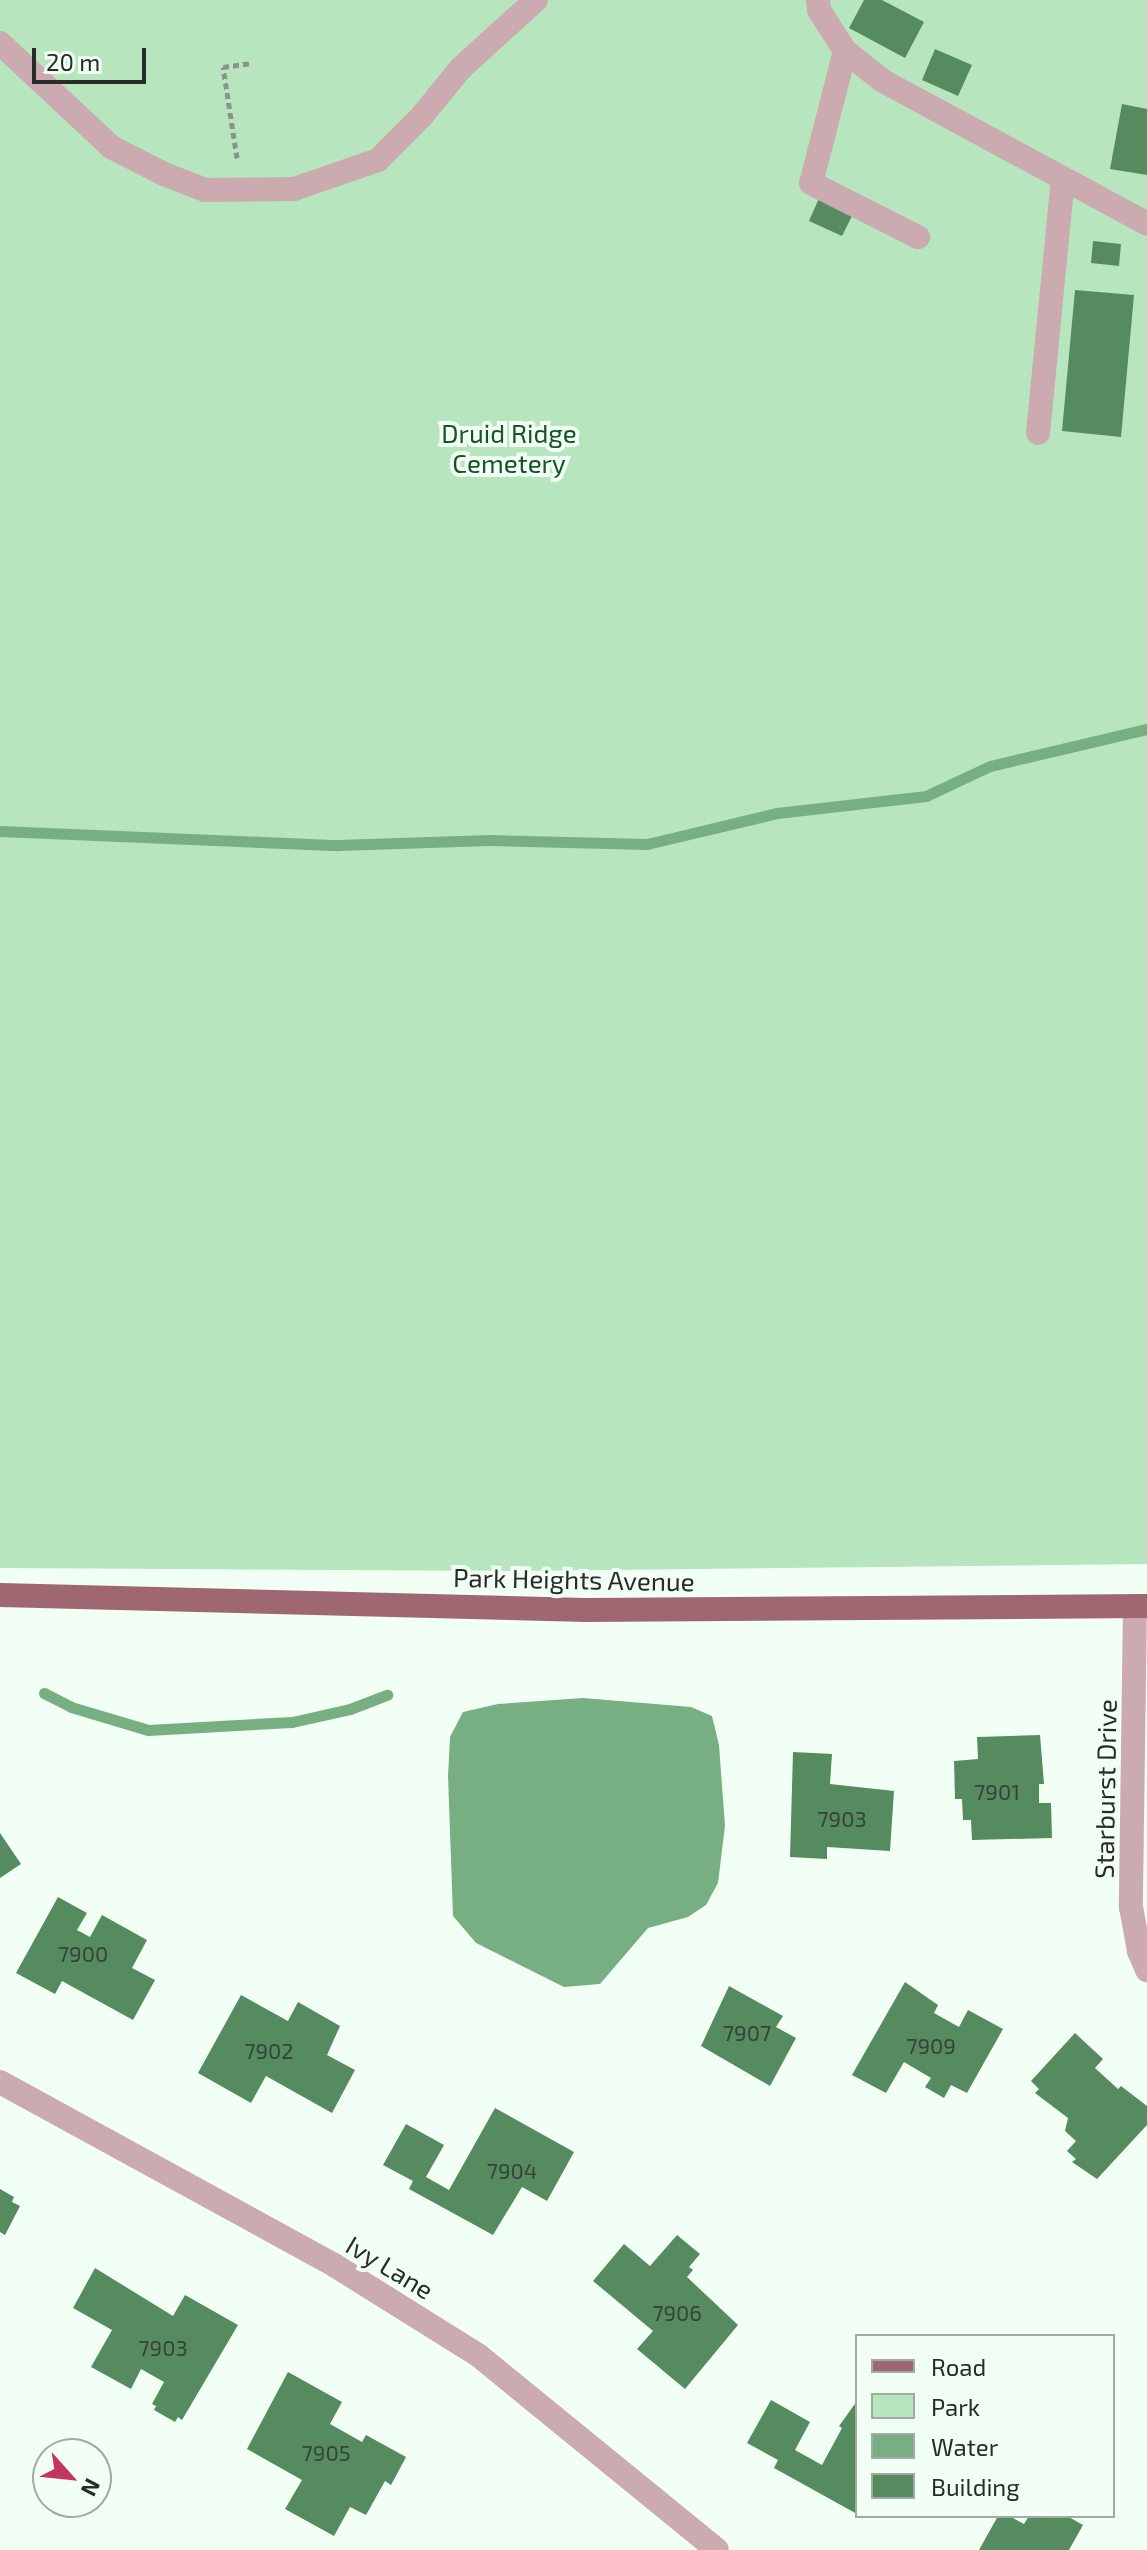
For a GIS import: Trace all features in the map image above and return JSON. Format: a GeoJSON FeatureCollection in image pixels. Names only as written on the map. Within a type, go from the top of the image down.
{"type":"FeatureCollection","features":[{"type":"Feature","properties":{"kind":"main road","name":"Park Heights Avenue"},"geometry":{"type":"LineString","coordinates":[[0,1595],[586,1610],[1141,1606]]}},
{"type":"Feature","properties":{"kind":"street"},"geometry":{"type":"LineString","coordinates":[[0,43],[111,147],[205,190],[294,189],[378,160],[421,117],[461,68],[536,0]]}},
{"type":"Feature","properties":{"kind":"street"},"geometry":{"type":"LineString","coordinates":[[818,0],[819,10],[845,51],[883,81],[1147,224]]}},
{"type":"Feature","properties":{"kind":"street"},"geometry":{"type":"LineString","coordinates":[[845,51],[811,183],[918,237]]}},
{"type":"Feature","properties":{"kind":"street"},"geometry":{"type":"LineString","coordinates":[[1038,433],[1063,179]]}},
{"type":"Feature","properties":{"kind":"street","name":"Starburst Drive"},"geometry":{"type":"LineString","coordinates":[[1141,1606],[1131,1907],[1139,1951],[1147,1970]]}},
{"type":"Feature","properties":{"kind":"street","name":"Ivy Lane"},"geometry":{"type":"LineString","coordinates":[[0,2082],[334,2265],[478,2355],[717,2550]]}},
{"type":"Feature","properties":{"kind":"path"},"geometry":{"type":"LineString","coordinates":[[242,190],[223,67],[250,63]]}},
{"type":"Feature","properties":{"kind":"green space","name":"Druid Ridge Cemetery"},"geometry":{"type":"Polygon","coordinates":[[[0,0],[1147,0],[1147,1564],[517,1571],[0,1568],[0,0]]]}},
{"type":"Feature","properties":{"kind":"water"},"geometry":{"type":"Polygon","coordinates":[[[583,1698],[691,1707],[712,1716],[719,1745],[725,1826],[718,1883],[706,1905],[688,1917],[648,1928],[600,1984],[564,1987],[476,1943],[453,1916],[448,1776],[450,1737],[463,1712],[498,1704],[583,1698]]]}},
{"type":"Feature","properties":{"kind":"building"},"geometry":{"type":"Polygon","coordinates":[[[864,0],[882,0],[924,22],[905,58],[849,28],[864,0]]]}},
{"type":"Feature","properties":{"kind":"building"},"geometry":{"type":"Polygon","coordinates":[[[935,49],[972,65],[958,96],[922,80],[935,49]]]}},
{"type":"Feature","properties":{"kind":"building"},"geometry":{"type":"Polygon","coordinates":[[[1122,104],[1147,109],[1147,175],[1110,169],[1122,104]]]}},
{"type":"Feature","properties":{"kind":"building"},"geometry":{"type":"Polygon","coordinates":[[[820,196],[854,212],[842,236],[809,221],[820,196]]]}},
{"type":"Feature","properties":{"kind":"building"},"geometry":{"type":"Polygon","coordinates":[[[1093,241],[1121,244],[1119,266],[1091,263],[1093,241]]]}},
{"type":"Feature","properties":{"kind":"building"},"geometry":{"type":"Polygon","coordinates":[[[1075,290],[1134,295],[1121,437],[1062,431],[1075,290]]]}},
{"type":"Feature","properties":{"kind":"building"},"geometry":{"type":"Polygon","coordinates":[[[1040,1735],[1044,1784],[1039,1784],[1039,1803],[1051,1803],[1052,1838],[972,1840],[971,1820],[963,1820],[962,1799],[955,1799],[954,1761],[978,1759],[977,1737],[1040,1735]]]}},
{"type":"Feature","properties":{"kind":"building"},"geometry":{"type":"Polygon","coordinates":[[[793,1752],[832,1754],[830,1784],[894,1791],[890,1851],[827,1847],[827,1859],[790,1857],[793,1752]]]}},
{"type":"Feature","properties":{"kind":"building"},"geometry":{"type":"Polygon","coordinates":[[[0,1833],[21,1864],[0,1878],[0,1833]]]}},
{"type":"Feature","properties":{"kind":"building"},"geometry":{"type":"Polygon","coordinates":[[[58,1897],[87,1913],[77,1930],[90,1937],[102,1915],[147,1940],[132,1968],[155,1980],[133,2020],[62,1981],[55,1994],[16,1973],[58,1897]]]}},
{"type":"Feature","properties":{"kind":"building"},"geometry":{"type":"Polygon","coordinates":[[[905,1982],[938,2005],[934,2013],[959,2027],[968,2010],[1003,2029],[967,2093],[951,2085],[944,2098],[925,2087],[931,2078],[904,2062],[886,2093],[852,2075],[905,1982]]]}},
{"type":"Feature","properties":{"kind":"building"},"geometry":{"type":"Polygon","coordinates":[[[729,1986],[783,2016],[776,2027],[796,2038],[770,2086],[701,2046],[729,1986]]]}},
{"type":"Feature","properties":{"kind":"building"},"geometry":{"type":"Polygon","coordinates":[[[241,1995],[288,2021],[298,2002],[340,2026],[327,2055],[355,2070],[332,2113],[266,2076],[251,2103],[198,2073],[241,1995]]]}},
{"type":"Feature","properties":{"kind":"building"},"geometry":{"type":"Polygon","coordinates":[[[1075,2033],[1103,2059],[1095,2068],[1118,2089],[1121,2086],[1147,2106],[1147,2125],[1097,2179],[1072,2162],[1076,2159],[1067,2151],[1076,2141],[1065,2131],[1068,2118],[1035,2093],[1039,2089],[1031,2081],[1075,2033]]]}},
{"type":"Feature","properties":{"kind":"building"},"geometry":{"type":"Polygon","coordinates":[[[495,2108],[574,2152],[547,2201],[522,2187],[493,2235],[409,2189],[413,2181],[383,2165],[406,2124],[444,2145],[426,2177],[449,2190],[495,2108]]]}},
{"type":"Feature","properties":{"kind":"building"},"geometry":{"type":"Polygon","coordinates":[[[0,2189],[14,2197],[12,2202],[20,2206],[5,2235],[0,2232],[0,2189]]]}},
{"type":"Feature","properties":{"kind":"building"},"geometry":{"type":"Polygon","coordinates":[[[677,2235],[700,2254],[689,2267],[693,2270],[687,2277],[738,2325],[685,2389],[637,2349],[653,2331],[593,2281],[624,2244],[650,2266],[677,2235]]]}},
{"type":"Feature","properties":{"kind":"building"},"geometry":{"type":"Polygon","coordinates":[[[95,2268],[173,2316],[185,2295],[238,2325],[182,2420],[178,2417],[175,2422],[154,2410],[156,2406],[152,2404],[164,2382],[141,2369],[131,2389],[91,2367],[112,2330],[73,2308],[95,2268]]]}},
{"type":"Feature","properties":{"kind":"building"},"geometry":{"type":"Polygon","coordinates":[[[288,2372],[342,2402],[330,2424],[362,2442],[366,2435],[406,2457],[391,2485],[385,2481],[366,2515],[350,2507],[334,2536],[285,2509],[302,2480],[247,2449],[288,2372]]]}},
{"type":"Feature","properties":{"kind":"building"},"geometry":{"type":"Polygon","coordinates":[[[771,2400],[810,2422],[795,2450],[822,2465],[842,2428],[839,2426],[855,2404],[855,2513],[774,2468],[778,2460],[747,2443],[771,2400]]]}},
{"type":"Feature","properties":{"kind":"building"},"geometry":{"type":"Polygon","coordinates":[[[997,2518],[1013,2518],[1024,2524],[1028,2518],[1071,2518],[1083,2525],[1069,2550],[979,2550],[997,2518]]]}},
{"type":"Feature","properties":{"kind":"waterway"},"geometry":{"type":"LineString","coordinates":[[0,831],[338,845],[490,840],[647,844],[777,813],[926,796],[990,766],[1147,729]]}},
{"type":"Feature","properties":{"kind":"waterway"},"geometry":{"type":"LineString","coordinates":[[44,1693],[71,1707],[148,1730],[292,1722],[350,1709],[387,1695]]}}]}
